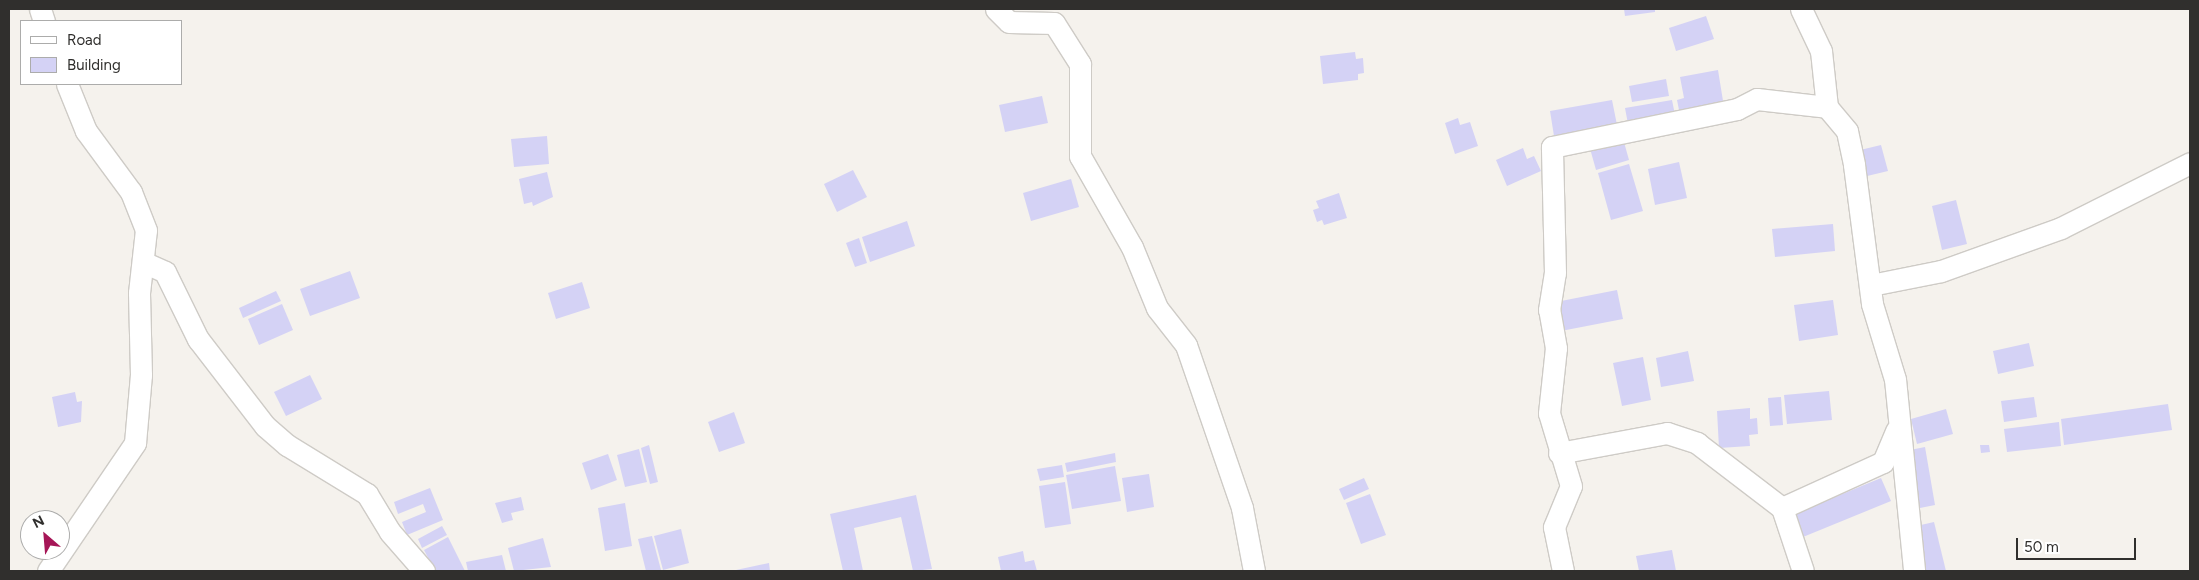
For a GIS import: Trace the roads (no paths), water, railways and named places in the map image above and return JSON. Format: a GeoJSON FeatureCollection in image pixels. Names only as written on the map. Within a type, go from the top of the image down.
{"type":"FeatureCollection","features":[{"type":"Feature","properties":{"kind":"street"},"geometry":{"type":"LineString","coordinates":[[996,9],[1009,22],[1054,23],[1080,64],[1080,156],[1132,247],[1157,308],[1186,345],[1242,508],[1254,571]]}},
{"type":"Feature","properties":{"kind":"street"},"geometry":{"type":"LineString","coordinates":[[1801,9],[1821,51],[1827,107],[1847,131],[1876,323],[1892,364],[1897,428],[1914,571]]}},
{"type":"Feature","properties":{"kind":"street"},"geometry":{"type":"LineString","coordinates":[[48,571],[135,444],[146,230],[131,192],[86,131],[67,85]]}},
{"type":"Feature","properties":{"kind":"street"},"geometry":{"type":"LineString","coordinates":[[1563,571],[1554,527],[1571,486],[1549,413],[1556,348],[1549,310],[1555,273],[1552,147],[1737,109],[1757,99],[1827,107]]}},
{"type":"Feature","properties":{"kind":"street"},"geometry":{"type":"LineString","coordinates":[[1871,285],[1941,271],[2061,228],[2190,162]]}},
{"type":"Feature","properties":{"kind":"street"},"geometry":{"type":"LineString","coordinates":[[143,262],[165,272],[198,339],[264,426],[287,445],[367,494],[390,532],[424,571]]}},
{"type":"Feature","properties":{"kind":"street"},"geometry":{"type":"LineString","coordinates":[[1782,508],[1883,462],[1897,428]]}},
{"type":"Feature","properties":{"kind":"street"},"geometry":{"type":"LineString","coordinates":[[1560,453],[1667,433],[1697,442],[1724,460],[1782,508],[1803,571]]}}]}
